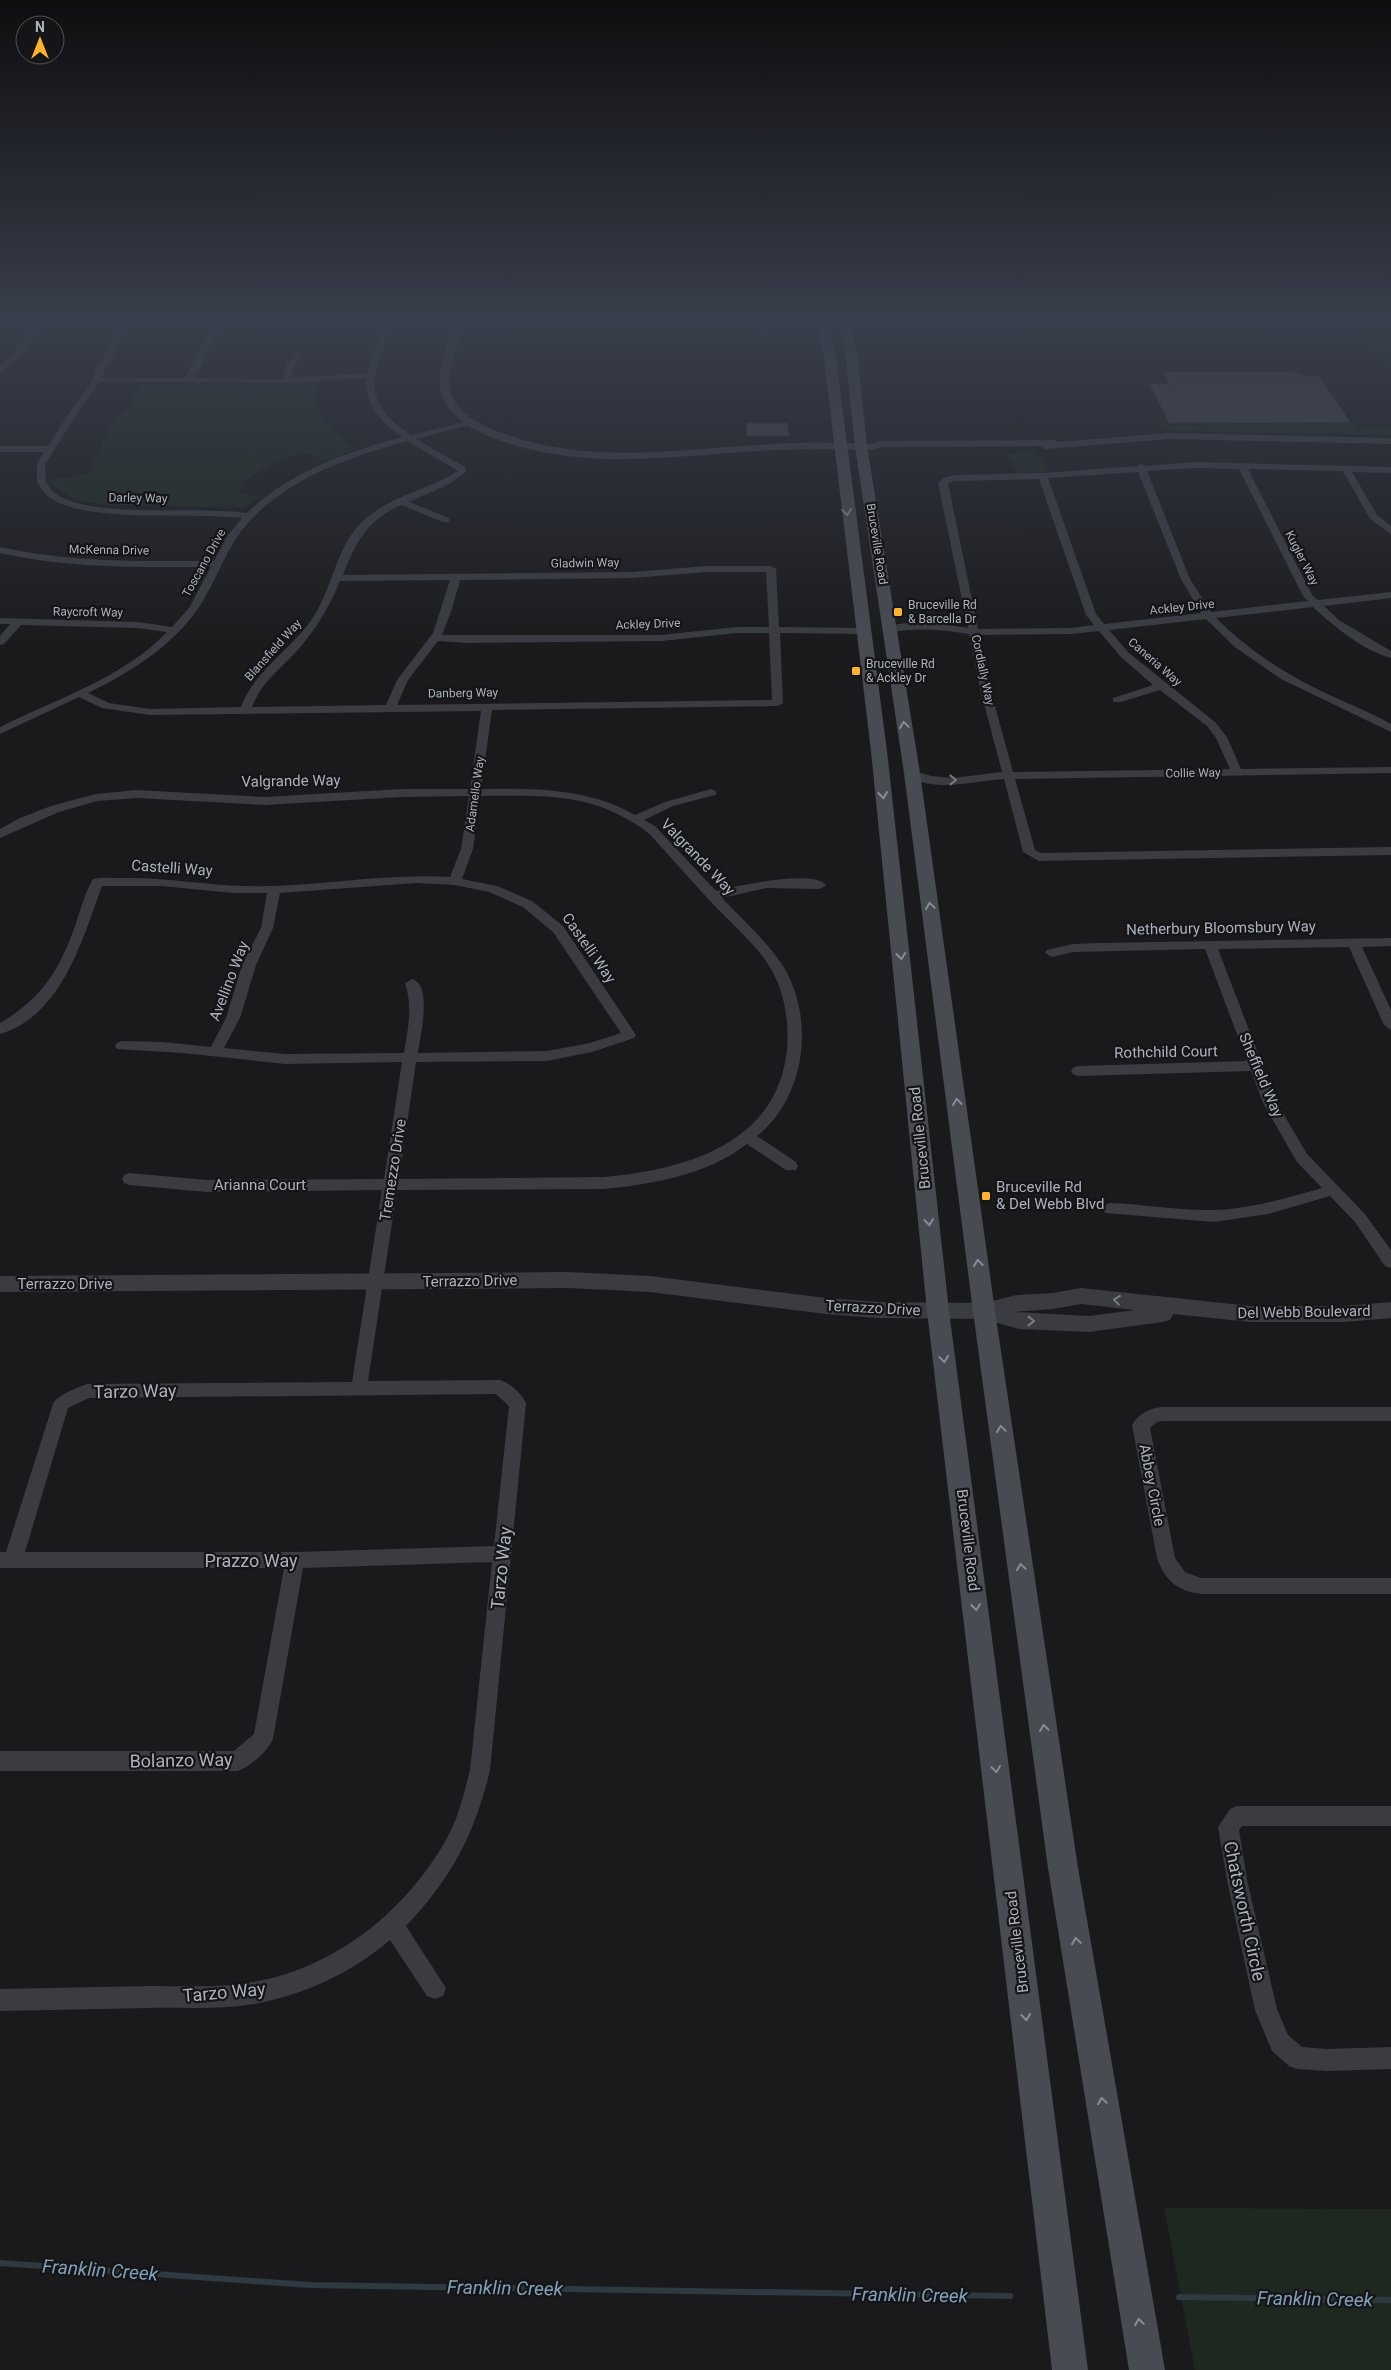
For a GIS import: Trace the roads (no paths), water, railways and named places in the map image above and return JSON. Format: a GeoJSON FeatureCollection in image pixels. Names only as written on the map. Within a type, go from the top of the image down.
{"type":"FeatureCollection","features":[{"type":"Feature","properties":{"kind":"main road","name":"Bruceville Road"},"geometry":{"type":"LineString","coordinates":[[838,433],[872,709],[880,760],[938,1311],[1070,2370]]}},
{"type":"Feature","properties":{"kind":"main road","name":"Bruceville Road"},"geometry":{"type":"LineString","coordinates":[[863,433],[953,1070],[984,1311],[1064,1868],[1147,2370]]}},
{"type":"Feature","properties":{"kind":"main road","name":"Bruceville Road"},"geometry":{"type":"LineString","coordinates":[[856,576],[867,594],[873,621],[890,630]]}},
{"type":"Feature","properties":{"kind":"main road","name":"Bruceville Road"},"geometry":{"type":"LineString","coordinates":[[872,709],[884,729],[890,764],[898,771],[912,773]]}},
{"type":"Feature","properties":{"kind":"street","name":"Darley Way"},"geometry":{"type":"LineString","coordinates":[[61,433],[41,464],[39,479],[49,492],[74,505],[104,510],[212,512],[249,516]]}},
{"type":"Feature","properties":{"kind":"street"},"geometry":{"type":"LineString","coordinates":[[404,433],[411,438]]}},
{"type":"Feature","properties":{"kind":"street","name":"Toscano Drive"},"geometry":{"type":"LineString","coordinates":[[0,730],[79,693],[134,662],[174,630],[197,605],[230,541],[249,516],[272,496],[317,470],[353,455],[431,433]]}},
{"type":"Feature","properties":{"kind":"street"},"geometry":{"type":"LineString","coordinates":[[489,433],[540,449],[584,455],[638,457],[773,447],[866,446],[877,450],[1023,448],[1169,436],[1391,441]]}},
{"type":"Feature","properties":{"kind":"street","name":"Blansfield Way"},"geometry":{"type":"LineString","coordinates":[[246,710],[252,692],[259,683],[292,650],[318,618],[354,536],[375,516],[399,501],[446,482],[462,472],[458,466],[411,438]]}},
{"type":"Feature","properties":{"kind":"street"},"geometry":{"type":"LineString","coordinates":[[0,449],[50,449]]}},
{"type":"Feature","properties":{"kind":"street","name":"Cordially Way"},"geometry":{"type":"LineString","coordinates":[[1391,470],[1242,466],[1141,467],[1043,476],[955,478],[944,481],[985,688],[1030,852],[1039,857],[1391,851]]}},
{"type":"Feature","properties":{"kind":"street","name":"Kugler Way"},"geometry":{"type":"LineString","coordinates":[[1242,466],[1305,592],[1335,622],[1359,638],[1391,655]]}},
{"type":"Feature","properties":{"kind":"street"},"geometry":{"type":"LineString","coordinates":[[1141,467],[1193,594],[1210,617],[1244,648],[1268,666],[1299,685],[1391,728]]}},
{"type":"Feature","properties":{"kind":"street"},"geometry":{"type":"LineString","coordinates":[[1346,469],[1373,517],[1391,531]]}},
{"type":"Feature","properties":{"kind":"street","name":"Caneria Way"},"geometry":{"type":"LineString","coordinates":[[1043,476],[1086,605],[1102,628],[1125,655],[1161,686],[1211,724],[1221,737],[1237,772]]}},
{"type":"Feature","properties":{"kind":"street"},"geometry":{"type":"LineString","coordinates":[[399,501],[446,520]]}},
{"type":"Feature","properties":{"kind":"street","name":"McKenna Drive"},"geometry":{"type":"LineString","coordinates":[[0,550],[26,556],[75,562],[218,564]]}},
{"type":"Feature","properties":{"kind":"street","name":"Gladwin Way"},"geometry":{"type":"LineString","coordinates":[[337,578],[632,575],[706,569],[771,569],[774,631]]}},
{"type":"Feature","properties":{"kind":"street"},"geometry":{"type":"LineString","coordinates":[[391,708],[398,684],[435,638],[452,595],[456,577]]}},
{"type":"Feature","properties":{"kind":"street","name":"Ackley Drive"},"geometry":{"type":"LineString","coordinates":[[890,630],[917,635],[946,636],[974,632],[1046,632],[1210,617],[1391,596]]}},
{"type":"Feature","properties":{"kind":"street","name":"Raycroft Way"},"geometry":{"type":"LineString","coordinates":[[0,621],[138,625],[174,630]]}},
{"type":"Feature","properties":{"kind":"street"},"geometry":{"type":"LineString","coordinates":[[0,642],[18,622]]}},
{"type":"Feature","properties":{"kind":"street","name":"Ackley Drive"},"geometry":{"type":"LineString","coordinates":[[435,638],[467,640],[661,638],[716,631],[863,631]]}},
{"type":"Feature","properties":{"kind":"street","name":"Danberg Way"},"geometry":{"type":"LineString","coordinates":[[79,693],[106,706],[121,710],[150,712],[778,703],[774,631]]}},
{"type":"Feature","properties":{"kind":"street"},"geometry":{"type":"LineString","coordinates":[[1118,700],[1161,686]]}},
{"type":"Feature","properties":{"kind":"street","name":"Adamello Way"},"geometry":{"type":"LineString","coordinates":[[455,880],[467,849],[487,707]]}},
{"type":"Feature","properties":{"kind":"street","name":"Collie Way"},"geometry":{"type":"LineString","coordinates":[[912,773],[922,779],[974,780],[995,776],[1391,770]]}},
{"type":"Feature","properties":{"kind":"street","name":"Valgrande Way"},"geometry":{"type":"LineString","coordinates":[[0,834],[24,821],[55,809],[80,802],[120,795],[160,794],[289,801],[402,793],[532,792],[572,796],[614,808],[636,820],[662,841],[772,960],[786,984],[793,1009],[795,1058],[791,1078],[782,1097],[770,1115],[747,1137],[717,1156],[691,1167],[654,1178],[624,1182],[391,1184]]}},
{"type":"Feature","properties":{"kind":"street"},"geometry":{"type":"LineString","coordinates":[[636,820],[669,804],[711,793]]}},
{"type":"Feature","properties":{"kind":"street","name":"Castelli Way"},"geometry":{"type":"LineString","coordinates":[[0,1029],[25,1015],[53,988],[62,974],[97,882],[147,881],[241,890],[417,879],[455,880],[499,890],[524,901],[546,916],[558,929],[630,1035],[592,1047],[547,1056],[285,1059],[169,1046],[122,1046]]}},
{"type":"Feature","properties":{"kind":"street"},"geometry":{"type":"LineString","coordinates":[[714,896],[763,883],[799,882],[820,885]]}},
{"type":"Feature","properties":{"kind":"street","name":"Avellino Way"},"geometry":{"type":"LineString","coordinates":[[215,1052],[233,1018],[248,965],[267,928],[274,889]]}},
{"type":"Feature","properties":{"kind":"street"},"geometry":{"type":"LineString","coordinates":[[1353,942],[1391,1025]]}},
{"type":"Feature","properties":{"kind":"street","name":"Netherbury Bloomsbury Way"},"geometry":{"type":"LineString","coordinates":[[1052,953],[1073,948],[1100,947],[1391,942]]}},
{"type":"Feature","properties":{"kind":"street","name":"Sheffield Way"},"geometry":{"type":"LineString","coordinates":[[1210,945],[1270,1103],[1302,1158],[1360,1218],[1391,1262]]}},
{"type":"Feature","properties":{"kind":"street","name":"Tremezzo Drive"},"geometry":{"type":"LineString","coordinates":[[359,1388],[417,1014],[417,998],[412,983]]}},
{"type":"Feature","properties":{"kind":"street","name":"Rothchild Court"},"geometry":{"type":"LineString","coordinates":[[1078,1071],[1255,1066]]}},
{"type":"Feature","properties":{"kind":"street"},"geometry":{"type":"LineString","coordinates":[[747,1137],[790,1166]]}},
{"type":"Feature","properties":{"kind":"street","name":"Arianna Court"},"geometry":{"type":"LineString","coordinates":[[129,1179],[207,1186],[391,1184]]}},
{"type":"Feature","properties":{"kind":"street"},"geometry":{"type":"LineString","coordinates":[[1110,1209],[1178,1215],[1228,1216],[1273,1207],[1333,1190]]}},
{"type":"Feature","properties":{"kind":"street","name":"Terrazzo Drive"},"geometry":{"type":"LineString","coordinates":[[0,1284],[617,1281],[826,1306],[938,1311]]}},
{"type":"Feature","properties":{"kind":"street","name":"Del Webb Boulevard"},"geometry":{"type":"LineString","coordinates":[[938,1311],[984,1311],[1017,1303],[1053,1301],[1081,1296],[1218,1312]]}},
{"type":"Feature","properties":{"kind":"street","name":"Del Webb Boulevard"},"geometry":{"type":"LineString","coordinates":[[984,1311],[1019,1321],[1089,1324],[1146,1314],[1218,1312],[1306,1315],[1391,1310]]}},
{"type":"Feature","properties":{"kind":"street","name":"Tarzo Way"},"geometry":{"type":"LineString","coordinates":[[0,2000],[214,1996],[255,1992],[295,1982],[334,1965],[370,1942],[392,1925],[432,1882],[454,1846],[474,1795],[480,1770],[518,1404],[500,1386],[87,1391],[61,1404],[7,1560]]}},
{"type":"Feature","properties":{"kind":"street","name":"Abbey Circle"},"geometry":{"type":"LineString","coordinates":[[1391,1414],[1163,1414],[1153,1415],[1141,1425],[1166,1558],[1170,1571],[1178,1579],[1189,1585],[1201,1586],[1391,1586]]}},
{"type":"Feature","properties":{"kind":"street","name":"Prazzo Way"},"geometry":{"type":"LineString","coordinates":[[7,1560],[295,1560],[502,1554]]}},
{"type":"Feature","properties":{"kind":"street","name":"Bolanzo Way"},"geometry":{"type":"LineString","coordinates":[[0,1762],[238,1761],[263,1739],[295,1560]]}},
{"type":"Feature","properties":{"kind":"street","name":"Chatsworth Circle"},"geometry":{"type":"LineString","coordinates":[[1391,1816],[1237,1816],[1228,1827],[1237,1880],[1266,2010],[1280,2043],[1297,2058],[1327,2060],[1391,2058]]}},
{"type":"Feature","properties":{"kind":"street"},"geometry":{"type":"LineString","coordinates":[[392,1925],[435,1988]]}},
{"type":"Feature","properties":{"kind":"waterway","name":"Franklin Creek"},"geometry":{"type":"LineString","coordinates":[[0,2263],[310,2285],[1010,2296]]}},
{"type":"Feature","properties":{"kind":"waterway","name":"Franklin Creek"},"geometry":{"type":"LineString","coordinates":[[1179,2297],[1391,2300]]}},
{"type":"Feature","properties":{"kind":"place","name":"Bruceville Rd & Barcella Dr"},"geometry":{"type":"Point","coordinates":[898,612]}},
{"type":"Feature","properties":{"kind":"place","name":"Bruceville Rd & Ackley Dr"},"geometry":{"type":"Point","coordinates":[856,671]}},
{"type":"Feature","properties":{"kind":"place","name":"Bruceville Rd & Del Webb Blvd"},"geometry":{"type":"Point","coordinates":[986,1196]}}]}
